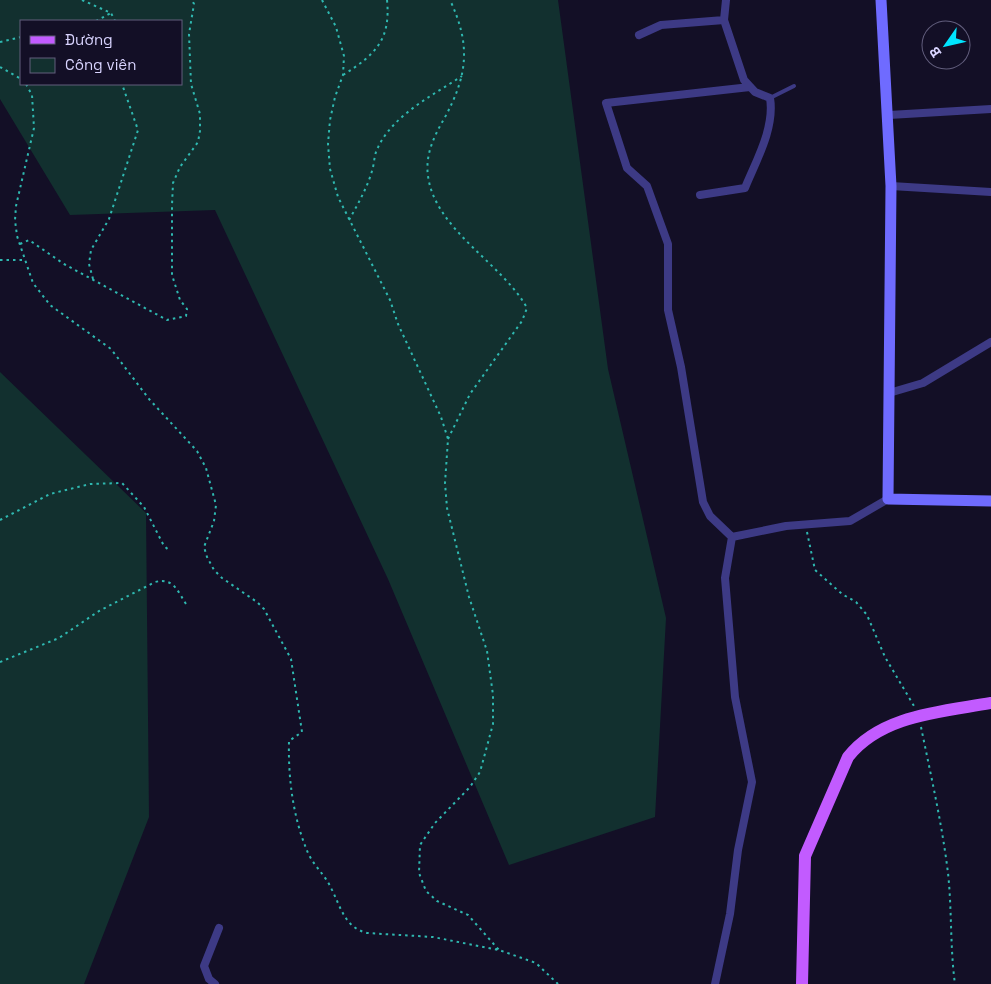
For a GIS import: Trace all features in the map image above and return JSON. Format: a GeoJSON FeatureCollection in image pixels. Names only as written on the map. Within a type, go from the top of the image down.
{"type":"FeatureCollection","features":[{"type":"Feature","properties":{"kind":"main road"},"geometry":{"type":"LineString","coordinates":[[802,984],[805,856],[842,770],[856,747],[877,730],[919,716],[991,704]]}},
{"type":"Feature","properties":{"kind":"street"},"geometry":{"type":"LineString","coordinates":[[700,195],[745,188],[763,144],[771,105],[770,98],[754,92],[744,80],[724,20],[726,0]]}},
{"type":"Feature","properties":{"kind":"street"},"geometry":{"type":"LineString","coordinates":[[881,0],[892,186],[888,499]]}},
{"type":"Feature","properties":{"kind":"street"},"geometry":{"type":"LineString","coordinates":[[638,36],[661,25],[724,20]]}},
{"type":"Feature","properties":{"kind":"street"},"geometry":{"type":"LineString","coordinates":[[732,537],[710,516],[703,502],[681,367],[669,316],[668,244],[648,186],[627,168],[606,103],[750,87]]}},
{"type":"Feature","properties":{"kind":"street"},"geometry":{"type":"LineString","coordinates":[[889,115],[991,108]]}},
{"type":"Feature","properties":{"kind":"street"},"geometry":{"type":"LineString","coordinates":[[892,186],[991,192]]}},
{"type":"Feature","properties":{"kind":"street"},"geometry":{"type":"LineString","coordinates":[[889,393],[923,383],[991,342]]}},
{"type":"Feature","properties":{"kind":"street"},"geometry":{"type":"LineString","coordinates":[[732,537],[786,526],[850,521],[888,499],[991,501]]}},
{"type":"Feature","properties":{"kind":"street"},"geometry":{"type":"LineString","coordinates":[[714,984],[730,914],[738,850],[752,782],[735,697],[726,598],[725,569],[732,537]]}},
{"type":"Feature","properties":{"kind":"street"},"geometry":{"type":"LineString","coordinates":[[215,984],[209,979],[204,966],[219,928]]}},
{"type":"Feature","properties":{"kind":"lane"},"geometry":{"type":"LineString","coordinates":[[770,98],[794,86]]}},
{"type":"Feature","properties":{"kind":"path"},"geometry":{"type":"LineString","coordinates":[[82,0],[111,13],[115,20]]}},
{"type":"Feature","properties":{"kind":"path"},"geometry":{"type":"LineString","coordinates":[[20,244],[29,240],[64,264],[167,320],[186,316],[187,309],[180,300],[172,275],[172,205],[173,183],[180,167],[198,142],[200,131],[200,114],[192,84],[189,34],[194,4],[192,0]]}},
{"type":"Feature","properties":{"kind":"path"},"geometry":{"type":"LineString","coordinates":[[322,0],[336,27],[344,56],[344,75],[335,97],[328,144],[330,168],[338,196],[390,300],[398,324],[448,439]]}},
{"type":"Feature","properties":{"kind":"path"},"geometry":{"type":"LineString","coordinates":[[344,75],[376,51],[386,32],[387,0]]}},
{"type":"Feature","properties":{"kind":"path"},"geometry":{"type":"LineString","coordinates":[[450,0],[458,17],[464,44],[465,66],[452,104],[428,153],[428,176],[434,200],[464,238],[519,294],[527,308],[517,328],[470,394],[448,439],[445,483],[447,508],[469,597],[487,651],[494,724],[480,772],[470,787],[436,823],[420,845],[419,873],[426,890],[437,901],[468,915],[499,950]]}},
{"type":"Feature","properties":{"kind":"path"},"geometry":{"type":"LineString","coordinates":[[98,20],[111,13]]}},
{"type":"Feature","properties":{"kind":"path"},"geometry":{"type":"LineString","coordinates":[[0,42],[20,37]]}},
{"type":"Feature","properties":{"kind":"path"},"geometry":{"type":"LineString","coordinates":[[0,67],[20,78]]}},
{"type":"Feature","properties":{"kind":"path"},"geometry":{"type":"LineString","coordinates":[[349,220],[372,172],[376,152],[386,135],[397,122],[415,108],[462,76]]}},
{"type":"Feature","properties":{"kind":"path"},"geometry":{"type":"LineString","coordinates":[[27,85],[32,95],[34,128],[16,206],[15,220],[20,244],[33,283],[50,305],[111,349],[146,394],[202,459],[216,505],[214,521],[204,547],[207,557],[222,578],[264,609],[291,659],[302,732],[289,740],[290,785],[307,851],[330,885],[340,911],[354,927],[367,933],[433,936],[499,950],[536,963],[558,984]]}},
{"type":"Feature","properties":{"kind":"path"},"geometry":{"type":"LineString","coordinates":[[93,279],[89,264],[91,250],[109,218],[138,130],[122,85]]}},
{"type":"Feature","properties":{"kind":"path"},"geometry":{"type":"LineString","coordinates":[[0,260],[25,260]]}},
{"type":"Feature","properties":{"kind":"path"},"geometry":{"type":"LineString","coordinates":[[0,520],[50,494],[90,484],[122,483],[144,507],[164,546],[170,551]]}},
{"type":"Feature","properties":{"kind":"path"},"geometry":{"type":"LineString","coordinates":[[806,525],[811,559],[815,570],[842,594],[856,602],[867,615],[885,656],[919,716],[939,804],[952,916],[952,964],[955,984]]}},
{"type":"Feature","properties":{"kind":"path"},"geometry":{"type":"LineString","coordinates":[[0,662],[59,638],[100,611],[155,582],[164,580],[172,582],[188,606]]}},
{"type":"Feature","properties":{"kind":"green space"},"geometry":{"type":"Polygon","coordinates":[[[0,0],[558,0],[608,369],[666,618],[655,817],[509,865],[388,579],[215,210],[70,215],[0,99],[0,0]]]}},
{"type":"Feature","properties":{"kind":"green space"},"geometry":{"type":"Polygon","coordinates":[[[0,372],[146,513],[149,817],[84,984],[0,984],[0,372]]]}}]}
